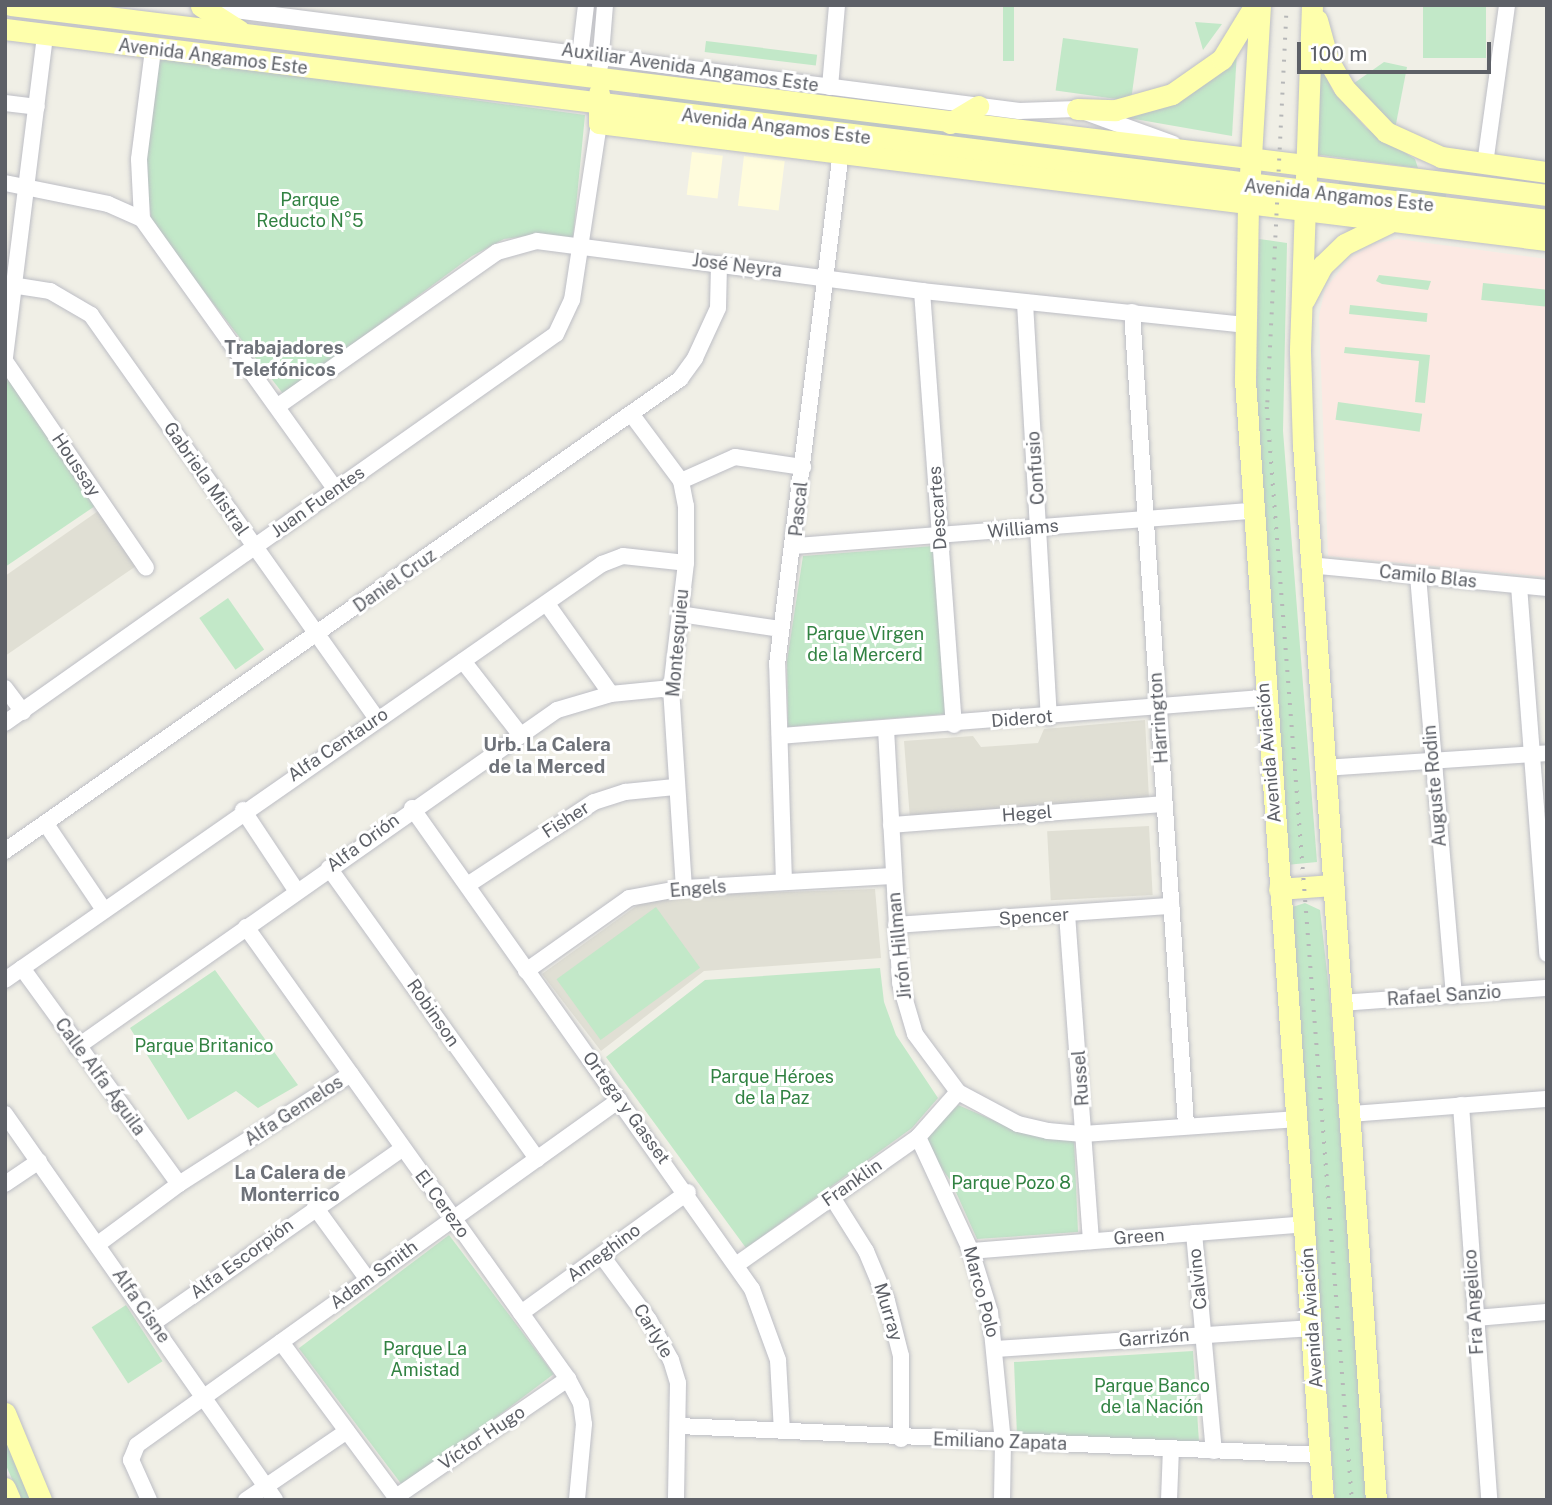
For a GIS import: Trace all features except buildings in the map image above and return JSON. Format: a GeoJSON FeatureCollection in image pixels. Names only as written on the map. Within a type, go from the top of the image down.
{"type":"FeatureCollection","features":[{"type":"Feature","properties":{"kind":"main road","name":"Avenida Angamos Este"},"geometry":{"type":"LineString","coordinates":[[11,5],[950,123],[1179,146],[1547,195]]}},
{"type":"Feature","properties":{"kind":"main road"},"geometry":{"type":"LineString","coordinates":[[1077,109],[1115,110],[1172,94],[1222,59],[1257,5]]}},
{"type":"Feature","properties":{"kind":"main road","name":"Avenida Aviación"},"geometry":{"type":"LineString","coordinates":[[1257,5],[1246,325],[1251,511],[1306,1224],[1323,1500]]}},
{"type":"Feature","properties":{"kind":"main road"},"geometry":{"type":"LineString","coordinates":[[1313,5],[1301,305],[1309,565],[1351,1114],[1376,1500]]}},
{"type":"Feature","properties":{"kind":"main road"},"geometry":{"type":"LineString","coordinates":[[1313,5],[1334,72],[1375,123],[1426,153],[1547,172]]}},
{"type":"Feature","properties":{"kind":"main road"},"geometry":{"type":"LineString","coordinates":[[198,6],[245,34]]}},
{"type":"Feature","properties":{"kind":"main road","name":"Avenida Angamos Este"},"geometry":{"type":"LineString","coordinates":[[5,29],[599,114]]}},
{"type":"Feature","properties":{"kind":"main road"},"geometry":{"type":"LineString","coordinates":[[578,76],[599,114]]}},
{"type":"Feature","properties":{"kind":"main road"},"geometry":{"type":"LineString","coordinates":[[599,114],[600,79]]}},
{"type":"Feature","properties":{"kind":"main road"},"geometry":{"type":"LineString","coordinates":[[950,123],[978,106]]}},
{"type":"Feature","properties":{"kind":"main road"},"geometry":{"type":"LineString","coordinates":[[599,114],[842,144]]}},
{"type":"Feature","properties":{"kind":"main road","name":"Avenida Angamos Este"},"geometry":{"type":"LineString","coordinates":[[842,144],[1454,218],[1547,240]]}},
{"type":"Feature","properties":{"kind":"main road"},"geometry":{"type":"LineString","coordinates":[[1489,165],[1511,190]]}},
{"type":"Feature","properties":{"kind":"main road"},"geometry":{"type":"LineString","coordinates":[[1454,218],[1459,183]]}},
{"type":"Feature","properties":{"kind":"main road","name":"Avenida Angamos Este"},"geometry":{"type":"LineString","coordinates":[[1305,202],[1327,213],[1394,221],[1454,218],[1547,220]]}},
{"type":"Feature","properties":{"kind":"main road"},"geometry":{"type":"LineString","coordinates":[[1301,305],[1323,265],[1345,244],[1394,221]]}},
{"type":"Feature","properties":{"kind":"main road"},"geometry":{"type":"LineString","coordinates":[[1279,889],[1332,886]]}},
{"type":"Feature","properties":{"kind":"main road"},"geometry":{"type":"LineString","coordinates":[[5,1413],[41,1500]]}},
{"type":"Feature","properties":{"kind":"main road"},"geometry":{"type":"LineString","coordinates":[[5,1488],[10,1500]]}},
{"type":"Feature","properties":{"kind":"street"},"geometry":{"type":"LineString","coordinates":[[578,76],[586,5]]}},
{"type":"Feature","properties":{"kind":"street"},"geometry":{"type":"LineString","coordinates":[[600,79],[605,5]]}},
{"type":"Feature","properties":{"kind":"street"},"geometry":{"type":"LineString","coordinates":[[830,87],[837,5]]}},
{"type":"Feature","properties":{"kind":"street"},"geometry":{"type":"LineString","coordinates":[[1489,165],[1507,5]]}},
{"type":"Feature","properties":{"kind":"street","name":"Auxiliar Avenida Angamos Este"},"geometry":{"type":"LineString","coordinates":[[198,6],[601,55],[978,106],[1077,109],[1179,146]]}},
{"type":"Feature","properties":{"kind":"street"},"geometry":{"type":"LineString","coordinates":[[5,359],[9,285],[27,186],[45,35]]}},
{"type":"Feature","properties":{"kind":"street"},"geometry":{"type":"LineString","coordinates":[[142,219],[139,159],[153,49]]}},
{"type":"Feature","properties":{"kind":"street"},"geometry":{"type":"LineString","coordinates":[[5,103],[37,107]]}},
{"type":"Feature","properties":{"kind":"street","name":"Juan Fuentes"},"geometry":{"type":"LineString","coordinates":[[5,723],[556,334],[572,300],[582,248],[599,114]]}},
{"type":"Feature","properties":{"kind":"street","name":"Pascal"},"geometry":{"type":"LineString","coordinates":[[784,883],[780,629],[795,546],[842,144]]}},
{"type":"Feature","properties":{"kind":"street"},"geometry":{"type":"LineString","coordinates":[[5,183],[108,204],[142,219],[336,490]]}},
{"type":"Feature","properties":{"kind":"street","name":"José Neyra"},"geometry":{"type":"LineString","coordinates":[[278,407],[497,252],[537,241],[827,276],[922,291],[1246,325]]}},
{"type":"Feature","properties":{"kind":"street","name":"Daniel Cruz"},"geometry":{"type":"LineString","coordinates":[[5,850],[317,635],[680,379],[695,358],[718,307],[719,264]]}},
{"type":"Feature","properties":{"kind":"street","name":"Gabriela Mistral"},"geometry":{"type":"LineString","coordinates":[[9,285],[51,291],[92,316],[376,719]]}},
{"type":"Feature","properties":{"kind":"street","name":"Descartes"},"geometry":{"type":"LineString","coordinates":[[922,291],[954,725]]}},
{"type":"Feature","properties":{"kind":"street","name":"Confusio"},"geometry":{"type":"LineString","coordinates":[[1025,303],[1049,717]]}},
{"type":"Feature","properties":{"kind":"street","name":"Harrington"},"geometry":{"type":"LineString","coordinates":[[1132,312],[1186,1125]]}},
{"type":"Feature","properties":{"kind":"street","name":"Houssay"},"geometry":{"type":"LineString","coordinates":[[5,359],[146,568]]}},
{"type":"Feature","properties":{"kind":"street","name":"Montesquieu"},"geometry":{"type":"LineString","coordinates":[[632,415],[681,481],[688,535],[671,688],[675,788],[684,888]]}},
{"type":"Feature","properties":{"kind":"street"},"geometry":{"type":"LineString","coordinates":[[681,481],[735,457],[803,467]]}},
{"type":"Feature","properties":{"kind":"street","name":"Williams"},"geometry":{"type":"LineString","coordinates":[[795,546],[1251,511]]}},
{"type":"Feature","properties":{"kind":"street","name":"Alfa Centauro"},"geometry":{"type":"LineString","coordinates":[[5,980],[243,810],[617,557],[686,563]]}},
{"type":"Feature","properties":{"kind":"street","name":"Camilo Blas"},"geometry":{"type":"LineString","coordinates":[[1309,565],[1547,588]]}},
{"type":"Feature","properties":{"kind":"street","name":"Auguste Rodin"},"geometry":{"type":"LineString","coordinates":[[1418,576],[1454,995]]}},
{"type":"Feature","properties":{"kind":"street"},"geometry":{"type":"LineString","coordinates":[[1520,586],[1539,752],[1547,954]]}},
{"type":"Feature","properties":{"kind":"street"},"geometry":{"type":"LineString","coordinates":[[547,604],[611,694]]}},
{"type":"Feature","properties":{"kind":"street"},"geometry":{"type":"LineString","coordinates":[[680,614],[780,629]]}},
{"type":"Feature","properties":{"kind":"street"},"geometry":{"type":"LineString","coordinates":[[463,660],[519,733]]}},
{"type":"Feature","properties":{"kind":"street"},"geometry":{"type":"LineString","coordinates":[[5,688],[23,712]]}},
{"type":"Feature","properties":{"kind":"street","name":"Alfa Orión"},"geometry":{"type":"LineString","coordinates":[[76,1047],[519,733],[557,710],[611,694],[671,688]]}},
{"type":"Feature","properties":{"kind":"street","name":"Diderot"},"geometry":{"type":"LineString","coordinates":[[780,737],[1264,698]]}},
{"type":"Feature","properties":{"kind":"street","name":"Jirón Hillman"},"geometry":{"type":"LineString","coordinates":[[886,729],[900,983],[915,1034],[958,1092],[1018,1124],[1084,1134],[1297,1119]]}},
{"type":"Feature","properties":{"kind":"street"},"geometry":{"type":"LineString","coordinates":[[1324,768],[1539,752]]}},
{"type":"Feature","properties":{"kind":"street","name":"Fisher"},"geometry":{"type":"LineString","coordinates":[[469,884],[594,802],[613,794],[675,788]]}},
{"type":"Feature","properties":{"kind":"street","name":"Hegel"},"geometry":{"type":"LineString","coordinates":[[891,825],[1164,804]]}},
{"type":"Feature","properties":{"kind":"street","name":"Ortega y Gasset"},"geometry":{"type":"LineString","coordinates":[[412,808],[469,884],[526,971],[688,1192],[736,1265],[772,1334],[782,1385],[782,1431]]}},
{"type":"Feature","properties":{"kind":"street"},"geometry":{"type":"LineString","coordinates":[[243,810],[296,890]]}},
{"type":"Feature","properties":{"kind":"street"},"geometry":{"type":"LineString","coordinates":[[46,824],[104,909]]}},
{"type":"Feature","properties":{"kind":"street","name":"Robinson"},"geometry":{"type":"LineString","coordinates":[[329,867],[537,1159]]}},
{"type":"Feature","properties":{"kind":"street","name":"Engels"},"geometry":{"type":"LineString","coordinates":[[526,971],[616,904],[684,888],[893,876]]}},
{"type":"Feature","properties":{"kind":"street","name":"Spencer"},"geometry":{"type":"LineString","coordinates":[[896,925],[1171,906]]}},
{"type":"Feature","properties":{"kind":"street","name":"Russel"},"geometry":{"type":"LineString","coordinates":[[1068,914],[1091,1241]]}},
{"type":"Feature","properties":{"kind":"street","name":"El Cerezo"},"geometry":{"type":"LineString","coordinates":[[246,927],[568,1380],[581,1403],[584,1424],[577,1500]]}},
{"type":"Feature","properties":{"kind":"street","name":"Calle Alfa Águila"},"geometry":{"type":"LineString","coordinates":[[22,968],[76,1047],[179,1184]]}},
{"type":"Feature","properties":{"kind":"street","name":"Rafael Sanzio"},"geometry":{"type":"LineString","coordinates":[[1342,1003],[1547,988]]}},
{"type":"Feature","properties":{"kind":"street","name":"Alfa Gemelos"},"geometry":{"type":"LineString","coordinates":[[98,1244],[179,1184],[351,1074]]}},
{"type":"Feature","properties":{"kind":"street","name":"Franklin"},"geometry":{"type":"LineString","coordinates":[[736,1265],[918,1137],[958,1092]]}},
{"type":"Feature","properties":{"kind":"street"},"geometry":{"type":"LineString","coordinates":[[1351,1114],[1547,1099]]}},
{"type":"Feature","properties":{"kind":"street","name":"Adam Smith"},"geometry":{"type":"LineString","coordinates":[[149,1500],[132,1452],[203,1398],[619,1100]]}},
{"type":"Feature","properties":{"kind":"street","name":"Fra Angelico"},"geometry":{"type":"LineString","coordinates":[[1461,1104],[1489,1500]]}},
{"type":"Feature","properties":{"kind":"street","name":"Alfa Cisne"},"geometry":{"type":"LineString","coordinates":[[5,1114],[271,1493]]}},
{"type":"Feature","properties":{"kind":"street","name":"Marco Polo"},"geometry":{"type":"LineString","coordinates":[[918,1137],[971,1251],[996,1349],[1003,1442],[1002,1500]]}},
{"type":"Feature","properties":{"kind":"street","name":"Alfa Escorpión"},"geometry":{"type":"LineString","coordinates":[[152,1324],[402,1149]]}},
{"type":"Feature","properties":{"kind":"street"},"geometry":{"type":"LineString","coordinates":[[5,1184],[39,1161]]}},
{"type":"Feature","properties":{"kind":"street","name":"Ameghino"},"geometry":{"type":"LineString","coordinates":[[521,1313],[688,1192]]}},
{"type":"Feature","properties":{"kind":"street","name":"Murray"},"geometry":{"type":"LineString","coordinates":[[832,1197],[866,1251],[887,1301],[901,1356],[901,1439]]}},
{"type":"Feature","properties":{"kind":"street"},"geometry":{"type":"LineString","coordinates":[[315,1208],[368,1280]]}},
{"type":"Feature","properties":{"kind":"street","name":"Green"},"geometry":{"type":"LineString","coordinates":[[971,1251],[1306,1224]]}},
{"type":"Feature","properties":{"kind":"street","name":"Calvino"},"geometry":{"type":"LineString","coordinates":[[1194,1233],[1214,1451]]}},
{"type":"Feature","properties":{"kind":"street","name":"Carlyle"},"geometry":{"type":"LineString","coordinates":[[601,1256],[649,1320],[671,1360],[678,1383],[676,1500]]}},
{"type":"Feature","properties":{"kind":"street"},"geometry":{"type":"LineString","coordinates":[[1475,1318],[1547,1311]]}},
{"type":"Feature","properties":{"kind":"street","name":"Garrizón"},"geometry":{"type":"LineString","coordinates":[[996,1349],[1203,1333],[1312,1328]]}},
{"type":"Feature","properties":{"kind":"street"},"geometry":{"type":"LineString","coordinates":[[281,1342],[397,1499]]}},
{"type":"Feature","properties":{"kind":"street","name":"Víctor Hugo"},"geometry":{"type":"LineString","coordinates":[[397,1499],[568,1380]]}},
{"type":"Feature","properties":{"kind":"street","name":"Emiliano Zapata"},"geometry":{"type":"LineString","coordinates":[[679,1426],[901,1439],[1320,1455]]}},
{"type":"Feature","properties":{"kind":"street"},"geometry":{"type":"LineString","coordinates":[[246,1500],[271,1493],[347,1431]]}},
{"type":"Feature","properties":{"kind":"street"},"geometry":{"type":"LineString","coordinates":[[1169,1500],[1171,1449]]}},
{"type":"Feature","properties":{"kind":"shaded area"},"geometry":{"type":"Polygon","coordinates":[[[692,152],[723,156],[718,198],[687,195],[692,152]]]}},
{"type":"Feature","properties":{"kind":"shaded area"},"geometry":{"type":"Polygon","coordinates":[[[744,156],[785,161],[779,211],[738,206],[744,156]]]}},
{"type":"Feature","properties":{"kind":"shaded area"},"geometry":{"type":"Polygon","coordinates":[[[1398,239],[1547,259],[1547,577],[1328,556],[1319,316],[1325,289],[1351,257],[1374,244],[1398,239]]]}},
{"type":"Feature","properties":{"kind":"shaded area"},"geometry":{"type":"Polygon","coordinates":[[[101,509],[139,564],[5,656],[5,576],[101,509]]]}},
{"type":"Feature","properties":{"kind":"shaded area"},"geometry":{"type":"Polygon","coordinates":[[[1145,720],[1149,799],[910,819],[904,741],[973,736],[981,747],[1038,743],[1044,729],[1145,720]]]}},
{"type":"Feature","properties":{"kind":"shaded area"},"geometry":{"type":"Polygon","coordinates":[[[1149,826],[1153,895],[1051,900],[1047,831],[1149,826]]]}},
{"type":"Feature","properties":{"kind":"shaded area"},"geometry":{"type":"Polygon","coordinates":[[[875,889],[881,958],[704,971],[601,1051],[542,974],[639,904],[688,895],[875,889]]]}},
{"type":"Feature","properties":{"kind":"green space"},"geometry":{"type":"Polygon","coordinates":[[[1003,5],[1014,5],[1014,61],[1003,61],[1003,5]]]}},
{"type":"Feature","properties":{"kind":"green space"},"geometry":{"type":"Polygon","coordinates":[[[1423,5],[1486,5],[1486,58],[1423,58],[1423,5]]]}},
{"type":"Feature","properties":{"kind":"green space"},"geometry":{"type":"Polygon","coordinates":[[[1195,22],[1222,24],[1203,50],[1195,22]]]}},
{"type":"Feature","properties":{"kind":"green space"},"geometry":{"type":"Polygon","coordinates":[[[1063,38],[1138,49],[1131,101],[1056,90],[1063,38]]]}},
{"type":"Feature","properties":{"kind":"green space"},"geometry":{"type":"Polygon","coordinates":[[[706,41],[817,55],[816,66],[705,52],[706,41]]]}},
{"type":"Feature","properties":{"kind":"green space"},"geometry":{"type":"Polygon","coordinates":[[[1237,51],[1232,136],[1123,117],[1237,51]]]}},
{"type":"Feature","properties":{"kind":"green space","name":"Parque Reducto N°5"},"geometry":{"type":"Polygon","coordinates":[[[155,57],[585,115],[573,238],[534,235],[504,239],[472,256],[284,395],[152,224],[143,158],[155,57]]]}},
{"type":"Feature","properties":{"kind":"green space"},"geometry":{"type":"Polygon","coordinates":[[[1384,62],[1407,67],[1395,129],[1350,86],[1384,62]]]}},
{"type":"Feature","properties":{"kind":"green space"},"geometry":{"type":"Polygon","coordinates":[[[1320,64],[1333,91],[1366,128],[1415,159],[1418,168],[1313,154],[1320,64]]]}},
{"type":"Feature","properties":{"kind":"green space"},"geometry":{"type":"Polygon","coordinates":[[[640,90],[1207,167],[638,103],[640,90]]]}},
{"type":"Feature","properties":{"kind":"green space"},"geometry":{"type":"Polygon","coordinates":[[[1339,181],[1446,192],[1445,201],[1338,190],[1339,181]]]}},
{"type":"Feature","properties":{"kind":"green space"},"geometry":{"type":"Polygon","coordinates":[[[1259,239],[1287,243],[1283,431],[1317,862],[1286,865],[1256,412],[1259,239]]]}},
{"type":"Feature","properties":{"kind":"green space"},"geometry":{"type":"Polygon","coordinates":[[[1379,275],[1431,281],[1428,290],[1382,284],[1376,281],[1379,275]]]}},
{"type":"Feature","properties":{"kind":"green space"},"geometry":{"type":"Polygon","coordinates":[[[1483,283],[1547,290],[1545,307],[1481,300],[1483,283]]]}},
{"type":"Feature","properties":{"kind":"green space"},"geometry":{"type":"Polygon","coordinates":[[[1350,305],[1428,313],[1427,322],[1349,314],[1350,305]]]}},
{"type":"Feature","properties":{"kind":"green space"},"geometry":{"type":"Polygon","coordinates":[[[1345,347],[1430,355],[1425,403],[1415,402],[1419,361],[1344,353],[1345,347]]]}},
{"type":"Feature","properties":{"kind":"green space"},"geometry":{"type":"Polygon","coordinates":[[[8,376],[95,506],[5,567],[5,397],[8,376]]]}},
{"type":"Feature","properties":{"kind":"green space"},"geometry":{"type":"Polygon","coordinates":[[[1338,402],[1422,414],[1420,432],[1335,420],[1338,402]]]}},
{"type":"Feature","properties":{"kind":"green space","name":"Parque Virgen de la Mercerd"},"geometry":{"type":"Polygon","coordinates":[[[933,546],[945,714],[788,727],[787,661],[803,556],[933,546]]]}},
{"type":"Feature","properties":{"kind":"green space"},"geometry":{"type":"Polygon","coordinates":[[[228,598],[264,650],[235,670],[199,618],[228,598]]]}},
{"type":"Feature","properties":{"kind":"green space"},"geometry":{"type":"Polygon","coordinates":[[[1305,903],[1320,910],[1329,990],[1369,1500],[1335,1500],[1289,908],[1305,903]]]}},
{"type":"Feature","properties":{"kind":"green space"},"geometry":{"type":"Polygon","coordinates":[[[656,907],[700,968],[601,1040],[556,979],[656,907]]]}},
{"type":"Feature","properties":{"kind":"green space","name":"Parque Héroes de la Paz"},"geometry":{"type":"Polygon","coordinates":[[[880,968],[884,1002],[896,1035],[938,1098],[912,1128],[746,1248],[606,1057],[705,980],[880,968]]]}},
{"type":"Feature","properties":{"kind":"green space","name":"Parque Britanico"},"geometry":{"type":"Polygon","coordinates":[[[215,970],[298,1085],[258,1108],[236,1091],[188,1120],[130,1028],[215,970]]]}},
{"type":"Feature","properties":{"kind":"green space","name":"Parque Pozo 8"},"geometry":{"type":"Polygon","coordinates":[[[958,1105],[1016,1130],[1074,1139],[1078,1232],[977,1239],[951,1181],[922,1142],[958,1105]]]}},
{"type":"Feature","properties":{"kind":"green space","name":"Parque La Amistad"},"geometry":{"type":"Polygon","coordinates":[[[449,1235],[554,1374],[404,1487],[299,1348],[449,1235]]]}},
{"type":"Feature","properties":{"kind":"green space"},"geometry":{"type":"Polygon","coordinates":[[[126,1305],[162,1361],[128,1384],[92,1327],[126,1305]]]}},
{"type":"Feature","properties":{"kind":"green space","name":"Parque Banco de la Nación"},"geometry":{"type":"Polygon","coordinates":[[[1193,1351],[1199,1442],[1017,1436],[1014,1362],[1193,1351]]]}},
{"type":"Feature","properties":{"kind":"green space"},"geometry":{"type":"Polygon","coordinates":[[[5,1434],[33,1500],[21,1500],[5,1463],[5,1434]]]}},
{"type":"Feature","properties":{"kind":"railway"},"geometry":{"type":"LineString","coordinates":[[1287,5],[1267,407],[1352,1500]]}},
{"type":"Feature","properties":{"kind":"district","name":"Trabajadores Telefónicos"},"geometry":{"type":"Point","coordinates":[284,359]}},
{"type":"Feature","properties":{"kind":"district","name":"Urb. La Calera de la Merced"},"geometry":{"type":"Point","coordinates":[547,756]}},
{"type":"Feature","properties":{"kind":"district","name":"La Calera de Monterrico"},"geometry":{"type":"Point","coordinates":[290,1184]}}]}
